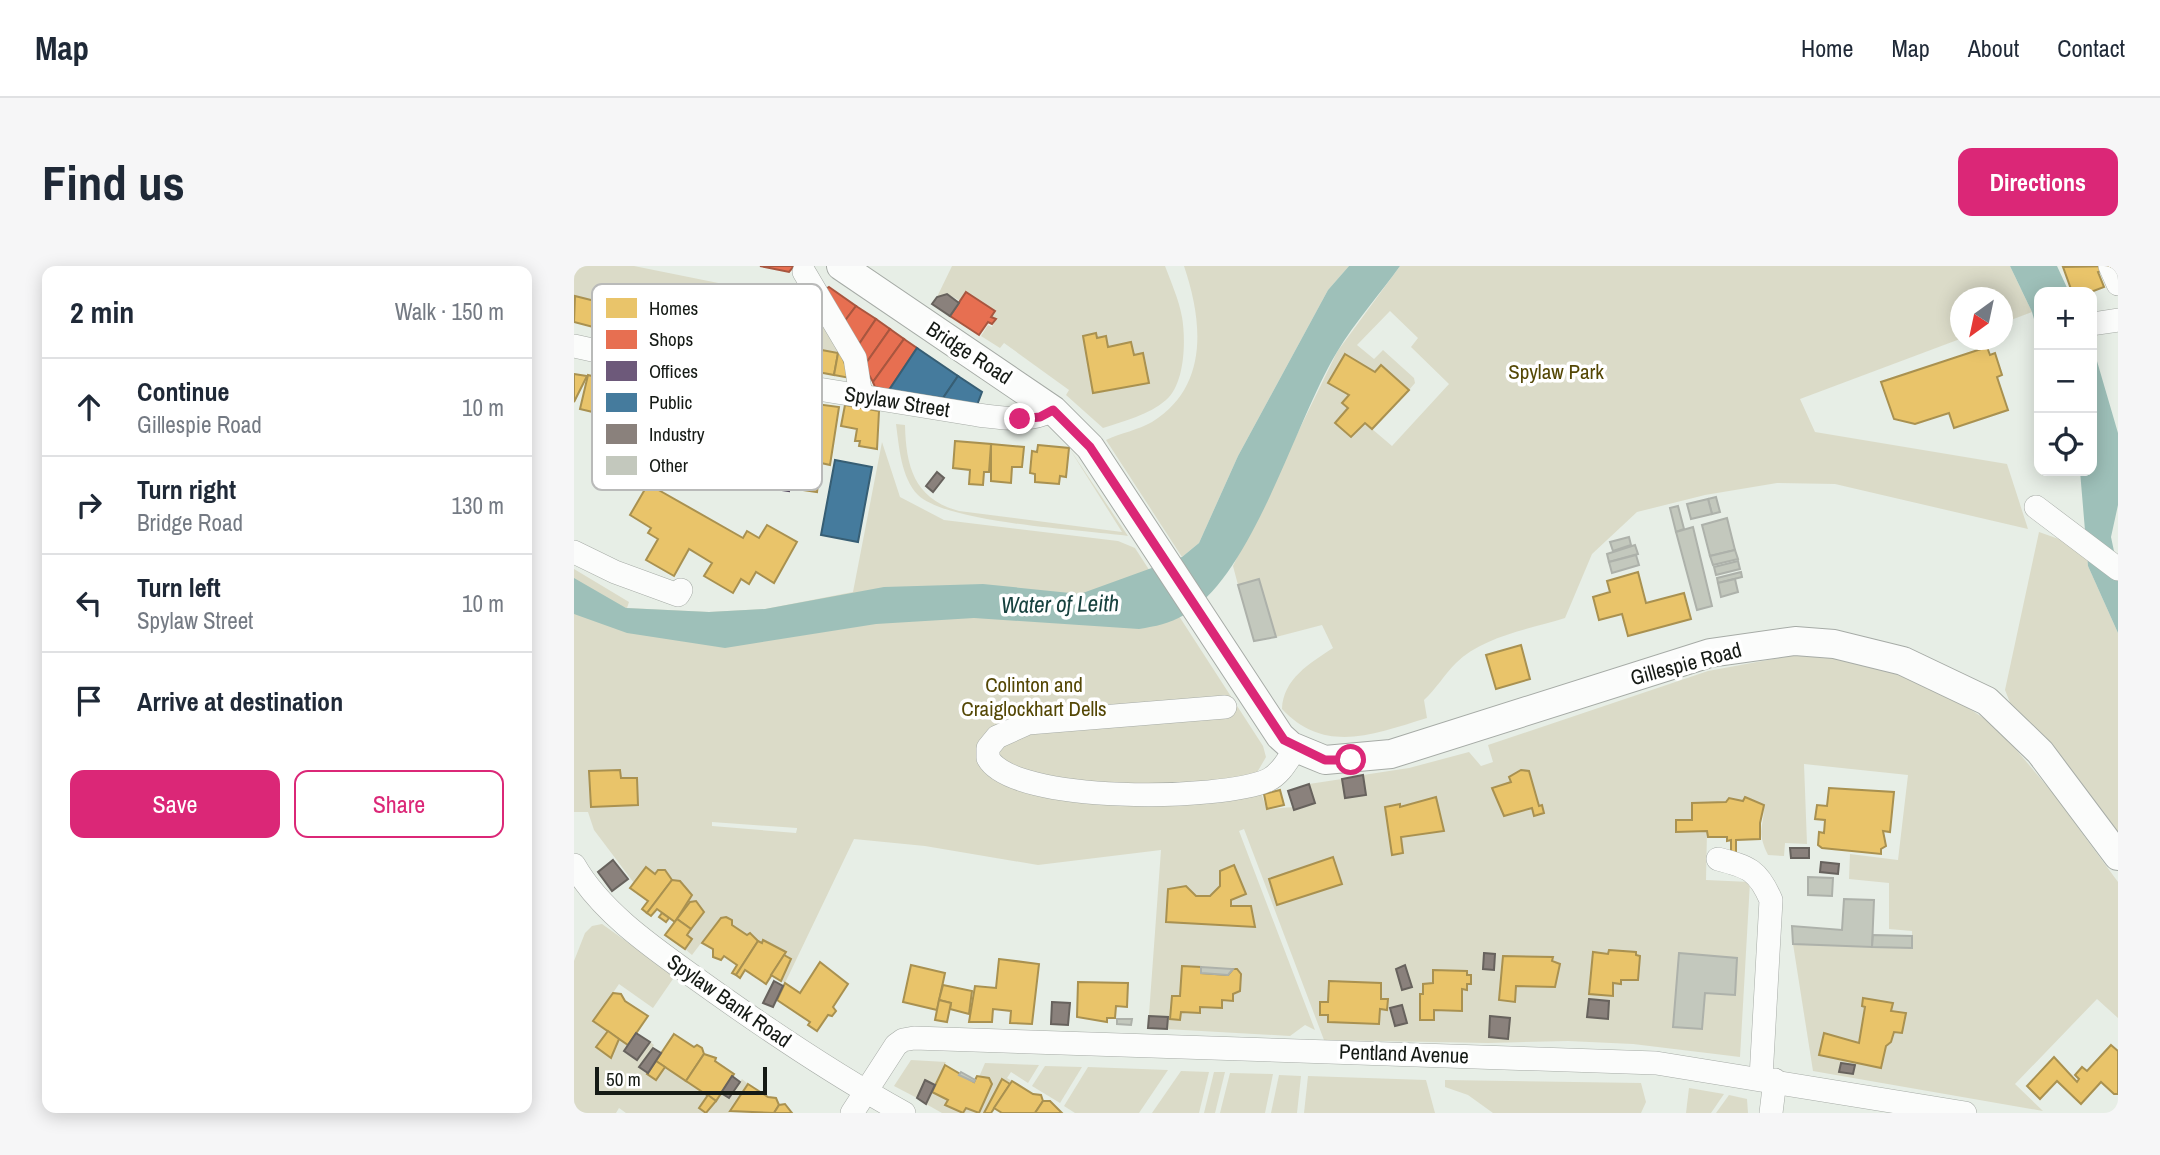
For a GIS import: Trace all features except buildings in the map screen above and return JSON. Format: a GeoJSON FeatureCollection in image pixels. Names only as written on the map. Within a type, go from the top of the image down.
{"type":"FeatureCollection","features":[{"type":"Feature","properties":{"kind":"main road","name":"Bridge Road"},"geometry":{"type":"LineString","coordinates":[[841,266],[1053,410],[1082,438],[1269,720],[1284,740],[1302,751]]}},
{"type":"Feature","properties":{"kind":"main road","name":"Gillespie Road"},"geometry":{"type":"LineString","coordinates":[[1302,751],[1331,761],[1391,754],[1710,653],[1795,641],[1834,644],[1903,661],[1987,701],[2040,752],[2118,856]]}},
{"type":"Feature","properties":{"kind":"street"},"geometry":{"type":"LineString","coordinates":[[2110,266],[2118,284]]}},
{"type":"Feature","properties":{"kind":"street"},"geometry":{"type":"LineString","coordinates":[[804,272],[811,284]]}},
{"type":"Feature","properties":{"kind":"street"},"geometry":{"type":"LineString","coordinates":[[822,302],[855,358],[861,396]]}},
{"type":"Feature","properties":{"kind":"street"},"geometry":{"type":"LineString","coordinates":[[2097,323],[2118,320]]}},
{"type":"Feature","properties":{"kind":"street","name":"Spylaw Street"},"geometry":{"type":"LineString","coordinates":[[574,346],[592,350]]}},
{"type":"Feature","properties":{"kind":"street","name":"Spylaw Street"},"geometry":{"type":"LineString","coordinates":[[822,390],[1020,419],[1040,417],[1053,410]]}},
{"type":"Feature","properties":{"kind":"street"},"geometry":{"type":"LineString","coordinates":[[2043,511],[2118,569]]}},
{"type":"Feature","properties":{"kind":"street"},"geometry":{"type":"LineString","coordinates":[[574,552],[615,572],[678,595],[681,590]]}},
{"type":"Feature","properties":{"kind":"street"},"geometry":{"type":"LineString","coordinates":[[1225,707],[1028,723],[997,737],[988,748],[988,758],[1000,772],[1038,784],[1076,791],[1147,795],[1218,790],[1261,782],[1277,774],[1302,751]]}},
{"type":"Feature","properties":{"kind":"street"},"geometry":{"type":"LineString","coordinates":[[1718,859],[1748,867],[1765,886],[1771,900],[1768,1079],[1770,1113]]}},
{"type":"Feature","properties":{"kind":"street","name":"Spylaw Bank Road"},"geometry":{"type":"LineString","coordinates":[[574,865],[591,890],[655,948],[767,1029],[865,1092],[904,1113]]}},
{"type":"Feature","properties":{"kind":"street","name":"Pentland Avenue"},"geometry":{"type":"LineString","coordinates":[[852,1113],[896,1045],[903,1040],[914,1038],[1629,1061],[1768,1079],[1965,1113]]}},
{"type":"Feature","properties":{"kind":"green space"},"geometry":{"type":"Polygon","coordinates":[[[574,266],[634,266],[724,284],[592,284],[592,300],[574,296],[574,266]]]}},
{"type":"Feature","properties":{"kind":"green space"},"geometry":{"type":"Polygon","coordinates":[[[952,266],[1165,266],[1182,317],[1184,349],[1177,384],[1166,400],[1152,410],[1103,428],[1066,395],[1069,390],[1004,343],[1000,348],[981,336],[988,325],[992,327],[996,319],[947,294],[937,297],[952,266]]]}},
{"type":"Feature","properties":{"kind":"green space"},"geometry":{"type":"Polygon","coordinates":[[[1184,266],[1349,266],[1328,290],[1238,456],[1199,543],[1182,557],[1106,440],[1152,422],[1171,408],[1184,391],[1192,372],[1197,331],[1195,309],[1184,266]]]}},
{"type":"Feature","properties":{"kind":"green space","name":"Spylaw Park"},"geometry":{"type":"Polygon","coordinates":[[[1400,266],[2010,266],[2032,312],[2013,319],[2013,287],[1950,287],[1950,343],[1800,399],[1815,432],[2007,464],[2028,529],[1835,484],[1777,483],[1705,495],[1637,512],[1592,554],[1565,618],[1508,634],[1467,654],[1424,700],[1427,718],[1388,730],[1351,737],[1315,732],[1298,723],[1282,709],[1287,689],[1293,680],[1307,666],[1333,648],[1322,625],[1276,637],[1258,579],[1238,585],[1233,566],[1337,352],[1400,266]],[[1390,311],[1357,345],[1374,359],[1383,350],[1414,378],[1415,383],[1409,390],[1381,365],[1375,372],[1345,355],[1328,382],[1349,395],[1342,403],[1348,408],[1335,423],[1351,437],[1365,423],[1392,446],[1449,384],[1411,347],[1418,338],[1390,311]]]}},
{"type":"Feature","properties":{"kind":"green space"},"geometry":{"type":"Polygon","coordinates":[[[822,312],[839,348],[838,353],[822,350],[822,312]]]}},
{"type":"Feature","properties":{"kind":"green space"},"geometry":{"type":"Polygon","coordinates":[[[896,424],[905,425],[908,455],[916,480],[932,499],[944,506],[959,511],[1122,532],[1069,448],[1128,536],[985,519],[934,505],[918,495],[908,480],[896,424]]]}},
{"type":"Feature","properties":{"kind":"green space","name":"Colinton and Craiglockhart Dells"},"geometry":{"type":"Polygon","coordinates":[[[882,442],[900,497],[944,520],[1118,541],[1135,548],[1263,746],[1266,757],[1255,776],[1267,810],[1314,803],[1309,784],[1342,779],[1345,798],[1366,795],[1363,775],[1409,768],[1469,752],[1481,766],[1493,762],[1488,745],[1708,671],[1795,655],[1822,654],[1872,662],[1940,690],[1996,726],[2052,792],[2118,882],[2118,1018],[2097,999],[2015,1084],[2043,1111],[1813,1071],[1793,944],[1912,948],[1912,931],[1889,929],[1889,883],[1849,879],[1850,854],[1898,860],[1908,775],[1804,764],[1807,844],[1785,843],[1784,856],[1768,855],[1761,834],[1764,806],[1745,797],[1743,801],[1729,798],[1726,802],[1692,803],[1692,820],[1676,820],[1677,832],[1707,831],[1706,880],[1750,882],[1740,1057],[1633,1044],[1568,1041],[1488,1043],[1324,1040],[1244,829],[1239,831],[1315,1030],[1305,1025],[1290,1036],[1148,1028],[1161,850],[1038,865],[925,846],[854,839],[785,983],[781,981],[791,960],[784,955],[786,951],[764,940],[762,943],[751,933],[747,935],[732,925],[732,920],[726,917],[720,918],[692,955],[685,949],[692,939],[687,935],[700,904],[688,901],[692,895],[665,870],[655,874],[646,867],[634,883],[594,830],[588,812],[574,812],[574,569],[629,602],[627,608],[709,612],[765,609],[853,592],[882,442]],[[712,822],[712,826],[796,833],[797,828],[712,822]]]}},
{"type":"Feature","properties":{"kind":"green space"},"geometry":{"type":"Polygon","coordinates":[[[2039,532],[2087,549],[2088,566],[2118,633],[2118,842],[2011,705],[2005,690],[2039,532]]]}},
{"type":"Feature","properties":{"kind":"green space"},"geometry":{"type":"Polygon","coordinates":[[[602,924],[675,976],[653,1008],[619,984],[594,1021],[608,1031],[596,1048],[611,1057],[619,1039],[628,1045],[624,1052],[637,1060],[650,1042],[654,1045],[639,1067],[656,1080],[665,1067],[708,1095],[699,1108],[706,1113],[626,1113],[619,1108],[616,1113],[574,1113],[574,961],[585,933],[592,926],[602,924]]]}},
{"type":"Feature","properties":{"kind":"green space"},"geometry":{"type":"Polygon","coordinates":[[[911,1060],[946,1062],[935,1085],[925,1081],[917,1098],[894,1086],[911,1060]]]}},
{"type":"Feature","properties":{"kind":"green space"},"geometry":{"type":"Polygon","coordinates":[[[985,1063],[1039,1065],[1028,1083],[1011,1072],[1007,1078],[1012,1081],[1010,1084],[1002,1079],[984,1113],[979,1113],[992,1084],[989,1078],[979,1077],[985,1063]]]}},
{"type":"Feature","properties":{"kind":"green space"},"geometry":{"type":"Polygon","coordinates":[[[1045,1066],[1082,1067],[1060,1103],[1032,1086],[1045,1066]]]}},
{"type":"Feature","properties":{"kind":"green space"},"geometry":{"type":"Polygon","coordinates":[[[1088,1067],[1168,1070],[1139,1113],[1075,1113],[1064,1106],[1088,1067]]]}},
{"type":"Feature","properties":{"kind":"green space"},"geometry":{"type":"Polygon","coordinates":[[[1181,1071],[1209,1072],[1199,1113],[1152,1113],[1181,1071]]]}},
{"type":"Feature","properties":{"kind":"green space"},"geometry":{"type":"Polygon","coordinates":[[[1214,1072],[1225,1072],[1215,1113],[1204,1113],[1214,1072]]]}},
{"type":"Feature","properties":{"kind":"green space"},"geometry":{"type":"Polygon","coordinates":[[[1230,1073],[1273,1074],[1265,1113],[1220,1113],[1230,1073]]]}},
{"type":"Feature","properties":{"kind":"green space"},"geometry":{"type":"Polygon","coordinates":[[[1279,1075],[1301,1076],[1297,1113],[1271,1113],[1279,1075]]]}},
{"type":"Feature","properties":{"kind":"green space"},"geometry":{"type":"Polygon","coordinates":[[[1308,1076],[1426,1080],[1435,1113],[1304,1113],[1308,1076]]]}},
{"type":"Feature","properties":{"kind":"green space"},"geometry":{"type":"Polygon","coordinates":[[[742,1079],[748,1084],[729,1113],[708,1113],[721,1093],[729,1098],[742,1079]]]}},
{"type":"Feature","properties":{"kind":"green space"},"geometry":{"type":"Polygon","coordinates":[[[1445,1080],[1641,1083],[1646,1102],[1641,1113],[1493,1113],[1468,1095],[1445,1087],[1445,1080]]]}},
{"type":"Feature","properties":{"kind":"green space"},"geometry":{"type":"Polygon","coordinates":[[[1689,1088],[1724,1094],[1711,1113],[1686,1113],[1689,1088]]]}},
{"type":"Feature","properties":{"kind":"green space"},"geometry":{"type":"Polygon","coordinates":[[[932,1092],[948,1100],[946,1104],[963,1113],[942,1113],[926,1104],[932,1092]]]}},
{"type":"Feature","properties":{"kind":"green space"},"geometry":{"type":"Polygon","coordinates":[[[1729,1095],[1747,1099],[1748,1113],[1716,1113],[1729,1095]]]}},
{"type":"Feature","properties":{"kind":"green space"},"geometry":{"type":"Polygon","coordinates":[[[966,1108],[977,1113],[963,1113],[966,1108]]]}},
{"type":"Feature","properties":{"kind":"water","name":"Water of Leith"},"geometry":{"type":"Polygon","coordinates":[[[1349,266],[1400,266],[1337,352],[1271,495],[1231,567],[1209,595],[1173,621],[1139,629],[974,618],[876,624],[725,648],[627,633],[574,614],[574,578],[626,608],[709,612],[765,609],[884,587],[983,584],[1080,594],[1182,557],[1199,543],[1238,456],[1328,290],[1349,266]]]}},
{"type":"Feature","properties":{"kind":"water"},"geometry":{"type":"Polygon","coordinates":[[[2010,266],[2057,266],[2067,287],[2034,287],[2034,319],[2010,266]]]}},
{"type":"Feature","properties":{"kind":"water"},"geometry":{"type":"Polygon","coordinates":[[[2097,361],[2118,433],[2118,505],[2111,537],[2118,570],[2118,633],[2088,566],[2080,476],[2097,476],[2097,361]]]}},
{"type":"Feature","properties":{"kind":"route"},"geometry":{"type":"LineString","coordinates":[[1020,419],[1040,417],[1053,410],[1090,447],[1280,736],[1291,746],[1325,760],[1351,760]]}}]}
